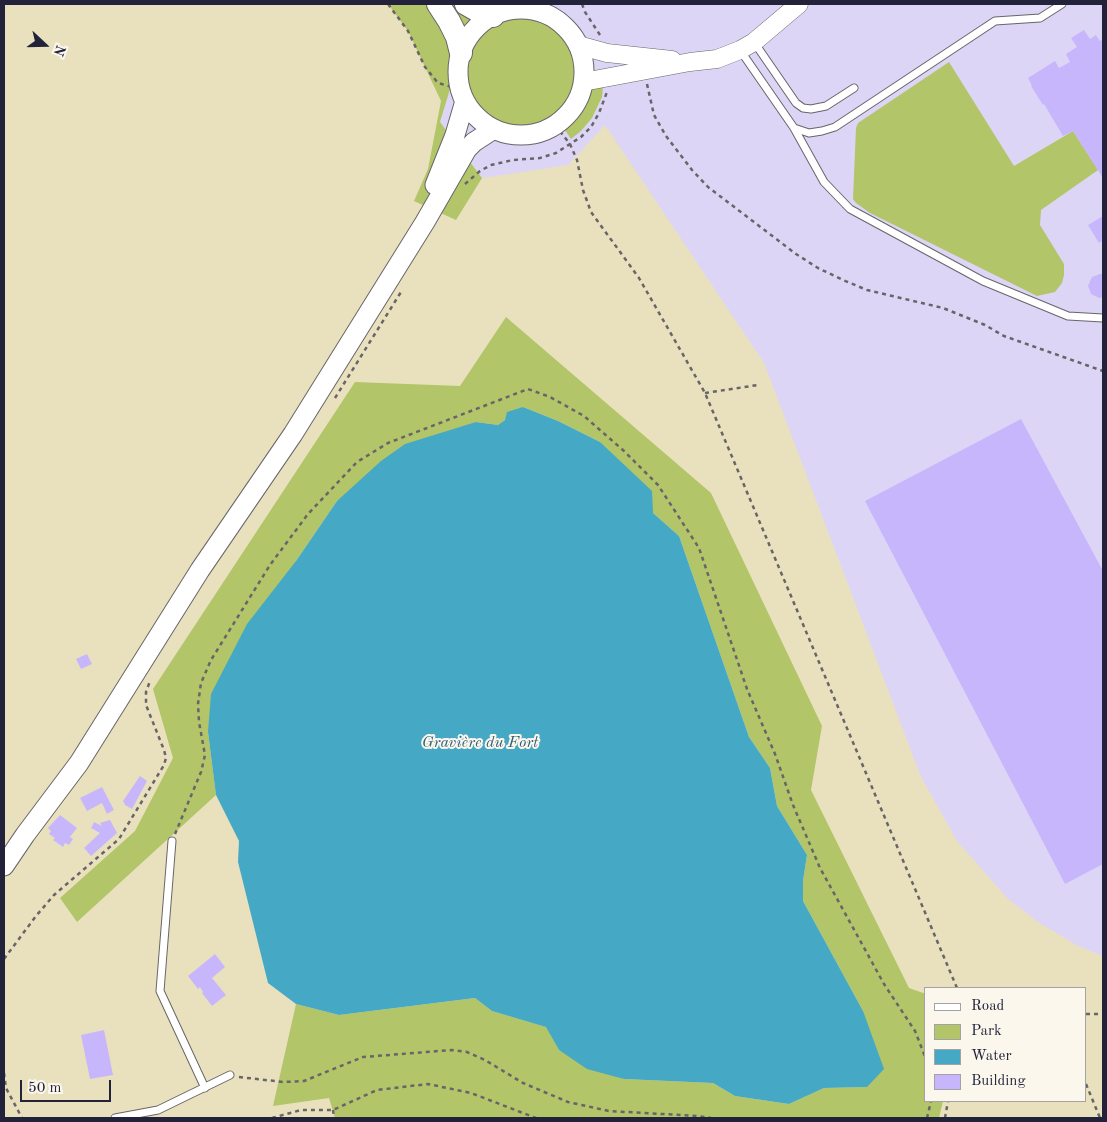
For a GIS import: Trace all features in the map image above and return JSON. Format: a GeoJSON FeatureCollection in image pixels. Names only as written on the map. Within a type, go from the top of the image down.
{"type":"FeatureCollection","features":[{"type":"Feature","properties":{"kind":"highway"},"geometry":{"type":"LineString","coordinates":[[438,4],[457,38],[461,53]]}},
{"type":"Feature","properties":{"kind":"highway"},"geometry":{"type":"LineString","coordinates":[[466,4],[492,16]]}},
{"type":"Feature","properties":{"kind":"main road"},"geometry":{"type":"LineString","coordinates":[[557,4],[561,23]]}},
{"type":"Feature","properties":{"kind":"main road"},"geometry":{"type":"LineString","coordinates":[[522,6],[535,10],[561,23],[571,33],[578,46],[583,63],[583,82],[580,95],[566,117],[544,131],[532,134],[506,134],[482,122],[472,112],[462,93],[458,69],[461,53],[468,38],[479,25],[492,16],[522,6]]}},
{"type":"Feature","properties":{"kind":"main road"},"geometry":{"type":"LineString","coordinates":[[398,266],[439,176],[455,134],[462,93]]}},
{"type":"Feature","properties":{"kind":"main road"},"geometry":{"type":"LineString","coordinates":[[4,866],[78,763],[200,570],[293,434],[398,266],[468,149],[474,142],[494,129]]}},
{"type":"Feature","properties":{"kind":"street"},"geometry":{"type":"LineString","coordinates":[[583,82],[690,62],[717,59],[747,46],[799,4]]}},
{"type":"Feature","properties":{"kind":"street"},"geometry":{"type":"LineString","coordinates":[[578,46],[607,52],[690,62]]}},
{"type":"Feature","properties":{"kind":"lane"},"geometry":{"type":"LineString","coordinates":[[794,128],[809,132],[822,132],[835,127],[994,21],[1040,18],[1062,4]]}},
{"type":"Feature","properties":{"kind":"lane"},"geometry":{"type":"LineString","coordinates":[[747,46],[796,103],[803,108],[811,109],[826,106],[854,88]]}},
{"type":"Feature","properties":{"kind":"lane"},"geometry":{"type":"LineString","coordinates":[[747,46],[824,182],[850,208],[983,281],[1068,316],[1103,318]]}},
{"type":"Feature","properties":{"kind":"lane"},"geometry":{"type":"LineString","coordinates":[[172,841],[160,991],[205,1088]]}},
{"type":"Feature","properties":{"kind":"lane"},"geometry":{"type":"LineString","coordinates":[[115,1118],[158,1110],[230,1075]]}},
{"type":"Feature","properties":{"kind":"path"},"geometry":{"type":"LineString","coordinates":[[388,4],[408,31],[425,67],[438,83],[452,87],[462,93]]}},
{"type":"Feature","properties":{"kind":"path"},"geometry":{"type":"LineString","coordinates":[[582,4],[603,41]]}},
{"type":"Feature","properties":{"kind":"path"},"geometry":{"type":"LineString","coordinates":[[646,80],[654,115],[666,136],[692,170],[708,187],[803,258],[842,280],[859,287],[943,308],[985,325],[1004,336],[1103,371]]}},
{"type":"Feature","properties":{"kind":"path"},"geometry":{"type":"LineString","coordinates":[[463,187],[471,178],[491,165],[513,160],[540,158],[556,153],[581,137],[599,114],[607,90]]}},
{"type":"Feature","properties":{"kind":"path"},"geometry":{"type":"LineString","coordinates":[[555,125],[570,144],[578,160],[583,190],[591,212],[640,278],[705,393],[957,987]]}},
{"type":"Feature","properties":{"kind":"path"},"geometry":{"type":"LineString","coordinates":[[331,404],[406,284]]}},
{"type":"Feature","properties":{"kind":"path"},"geometry":{"type":"LineString","coordinates":[[705,393],[720,389],[758,385]]}},
{"type":"Feature","properties":{"kind":"path"},"geometry":{"type":"LineString","coordinates":[[172,841],[201,772],[205,755],[198,704],[201,683],[212,660],[270,565],[308,514],[357,462],[388,443],[528,390],[550,397],[584,416],[624,451],[658,484],[699,548],[747,689],[775,754],[793,806],[812,851],[884,984],[915,1031],[924,1054]]}},
{"type":"Feature","properties":{"kind":"path"},"geometry":{"type":"LineString","coordinates":[[4,959],[54,896],[119,839],[164,765],[166,758],[164,750],[146,705],[146,692],[154,674]]}},
{"type":"Feature","properties":{"kind":"path"},"geometry":{"type":"LineString","coordinates":[[1087,1014],[1103,1014]]}},
{"type":"Feature","properties":{"kind":"path"},"geometry":{"type":"LineString","coordinates":[[230,1075],[283,1082],[304,1081],[363,1057],[452,1050],[468,1052],[486,1060],[523,1083],[568,1102],[609,1111],[711,1118]]}},
{"type":"Feature","properties":{"kind":"path"},"geometry":{"type":"LineString","coordinates":[[4,1073],[6,1088],[22,1118]]}},
{"type":"Feature","properties":{"kind":"path"},"geometry":{"type":"LineString","coordinates":[[272,1118],[301,1110],[333,1110],[377,1090],[428,1084],[471,1092],[536,1118]]}},
{"type":"Feature","properties":{"kind":"path"},"geometry":{"type":"LineString","coordinates":[[1087,1086],[1100,1118]]}},
{"type":"Feature","properties":{"kind":"path"},"geometry":{"type":"LineString","coordinates":[[927,1118],[930,1102]]}},
{"type":"Feature","properties":{"kind":"path"},"geometry":{"type":"LineString","coordinates":[[945,1118],[948,1102]]}},
{"type":"Feature","properties":{"kind":"path"},"geometry":{"type":"LineString","coordinates":[[333,1110],[334,1118]]}},
{"type":"Feature","properties":{"kind":"shaded area"},"geometry":{"type":"Polygon","coordinates":[[[500,4],[1103,4],[1103,956],[1078,946],[1038,922],[1008,899],[957,841],[921,777],[764,363],[605,125],[568,165],[482,178],[440,122],[468,30],[500,4]]]}},
{"type":"Feature","properties":{"kind":"green space"},"geometry":{"type":"Polygon","coordinates":[[[388,4],[500,4],[468,30],[440,122],[482,178],[456,220],[414,201],[428,169],[441,101],[408,31],[388,4]]]}},
{"type":"Feature","properties":{"kind":"green space"},"geometry":{"type":"Polygon","coordinates":[[[520,18],[541,22],[558,34],[570,51],[574,72],[570,93],[558,110],[541,122],[520,126],[499,122],[482,110],[470,93],[466,72],[470,51],[482,34],[499,22],[520,18]]]}},
{"type":"Feature","properties":{"kind":"green space"},"geometry":{"type":"Polygon","coordinates":[[[949,62],[1014,166],[1073,131],[1098,170],[1041,210],[1040,225],[1064,264],[1062,283],[1055,292],[1037,296],[870,213],[853,199],[856,128],[858,123],[949,62]]]}},
{"type":"Feature","properties":{"kind":"green space"},"geometry":{"type":"Polygon","coordinates":[[[602,84],[602,97],[592,118],[571,139],[563,127],[571,121],[579,110],[589,91],[602,84]]]}},
{"type":"Feature","properties":{"kind":"green space"},"geometry":{"type":"Polygon","coordinates":[[[506,317],[711,493],[822,726],[811,790],[909,988],[924,993],[924,1102],[943,1102],[939,1118],[335,1118],[329,1098],[273,1106],[296,1004],[339,1015],[475,998],[492,1011],[547,1027],[559,1050],[624,1079],[713,1083],[735,1096],[789,1104],[824,1088],[867,1087],[863,1011],[803,901],[803,881],[807,855],[777,806],[770,768],[749,737],[679,536],[653,513],[600,442],[558,421],[523,407],[498,425],[476,422],[337,501],[296,561],[208,732],[216,795],[77,922],[60,898],[135,831],[173,758],[153,689],[355,382],[460,386],[506,317]]]}},
{"type":"Feature","properties":{"kind":"water","name":"Gravière du Fort"},"geometry":{"type":"Polygon","coordinates":[[[523,407],[558,421],[600,442],[652,491],[653,513],[679,536],[749,737],[770,768],[777,806],[807,855],[803,881],[803,901],[863,1011],[884,1069],[867,1087],[824,1088],[789,1104],[735,1096],[713,1083],[624,1079],[587,1069],[559,1050],[546,1027],[492,1011],[475,998],[339,1015],[296,1004],[268,983],[238,862],[239,841],[216,795],[208,732],[211,694],[247,624],[296,561],[337,501],[381,461],[405,444],[476,422],[498,425],[505,420],[507,412],[523,407]]]}},
{"type":"Feature","properties":{"kind":"building"},"geometry":{"type":"Polygon","coordinates":[[[1084,30],[1090,39],[1096,35],[1100,41],[1103,39],[1103,178],[1073,131],[1063,136],[1031,86],[1028,78],[1055,61],[1059,68],[1070,62],[1066,54],[1077,47],[1071,38],[1084,30]]]}},
{"type":"Feature","properties":{"kind":"building"},"geometry":{"type":"Polygon","coordinates":[[[1103,216],[1103,240],[1099,243],[1088,225],[1103,216]]]}},
{"type":"Feature","properties":{"kind":"building"},"geometry":{"type":"Polygon","coordinates":[[[1103,274],[1103,297],[1099,298],[1091,294],[1088,286],[1092,277],[1103,274]]]}},
{"type":"Feature","properties":{"kind":"building"},"geometry":{"type":"Polygon","coordinates":[[[1021,419],[1103,571],[1103,864],[1065,884],[865,501],[1021,419]]]}},
{"type":"Feature","properties":{"kind":"building"},"geometry":{"type":"Polygon","coordinates":[[[87,654],[92,664],[81,669],[76,659],[87,654]]]}},
{"type":"Feature","properties":{"kind":"building"},"geometry":{"type":"Polygon","coordinates":[[[140,776],[147,781],[132,809],[125,805],[123,801],[140,776]]]}},
{"type":"Feature","properties":{"kind":"building"},"geometry":{"type":"Polygon","coordinates":[[[102,787],[114,810],[107,814],[102,803],[87,811],[80,798],[102,787]]]}},
{"type":"Feature","properties":{"kind":"building"},"geometry":{"type":"Polygon","coordinates":[[[60,815],[77,828],[70,837],[73,839],[69,845],[65,843],[63,847],[53,840],[55,838],[49,834],[51,831],[48,828],[60,815]]]}},
{"type":"Feature","properties":{"kind":"building"},"geometry":{"type":"Polygon","coordinates":[[[110,820],[117,833],[91,856],[84,848],[100,833],[91,828],[94,822],[102,826],[100,823],[110,820]]]}},
{"type":"Feature","properties":{"kind":"building"},"geometry":{"type":"Polygon","coordinates":[[[215,954],[225,967],[212,978],[226,995],[212,1006],[202,993],[200,987],[198,989],[188,976],[215,954]]]}},
{"type":"Feature","properties":{"kind":"building"},"geometry":{"type":"Polygon","coordinates":[[[104,1030],[113,1075],[90,1079],[81,1035],[104,1030]]]}}]}
